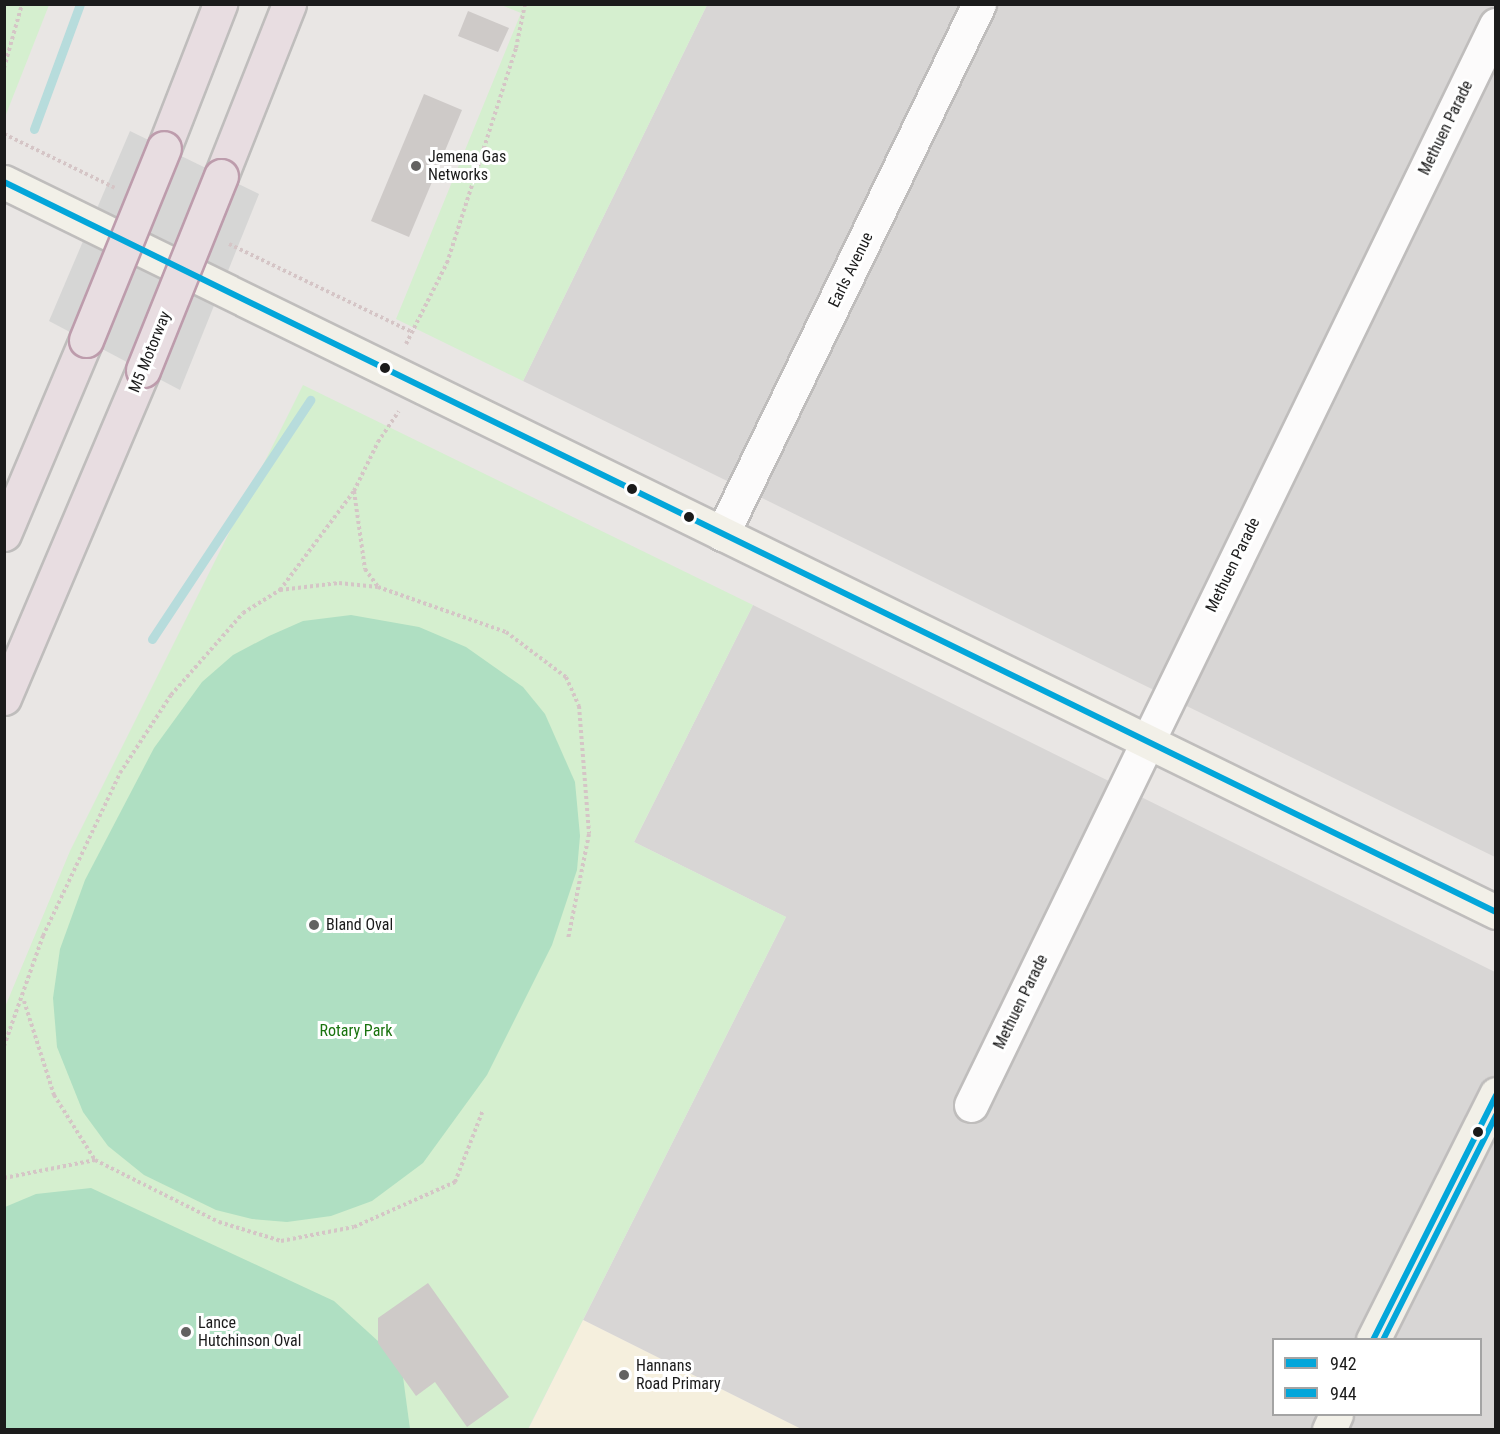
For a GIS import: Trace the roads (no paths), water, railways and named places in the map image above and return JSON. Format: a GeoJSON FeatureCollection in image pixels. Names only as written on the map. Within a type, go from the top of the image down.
{"type":"FeatureCollection","features":[{"type":"Feature","properties":{"kind":"highway"},"geometry":{"type":"LineString","coordinates":[[4,534],[86,340],[220,4]]}},
{"type":"Feature","properties":{"kind":"highway","name":"M5 Motorway"},"geometry":{"type":"LineString","coordinates":[[4,698],[143,370],[289,4]]}},
{"type":"Feature","properties":{"kind":"highway"},"geometry":{"type":"LineString","coordinates":[[4,507],[86,340]]}},
{"type":"Feature","properties":{"kind":"main road"},"geometry":{"type":"LineString","coordinates":[[4,182],[1496,912]]}},
{"type":"Feature","properties":{"kind":"main road"},"geometry":{"type":"LineString","coordinates":[[1374,1338],[1496,1094]]}},
{"type":"Feature","properties":{"kind":"main road"},"geometry":{"type":"LineString","coordinates":[[1329,1430],[1335,1416]]}},
{"type":"Feature","properties":{"kind":"street","name":"Earls Avenue"},"geometry":{"type":"LineString","coordinates":[[722,534],[979,4]]}},
{"type":"Feature","properties":{"kind":"street","name":"Methuen Parade"},"geometry":{"type":"LineString","coordinates":[[971,1105],[1496,25]]}},
{"type":"Feature","properties":{"kind":"waterway"},"geometry":{"type":"LineString","coordinates":[[34,129],[80,4]]}},
{"type":"Feature","properties":{"kind":"waterway"},"geometry":{"type":"LineString","coordinates":[[152,639],[310,400]]}},
{"type":"Feature","properties":{"kind":"place","name":"Jemena Gas Networks"},"geometry":{"type":"Point","coordinates":[416,166]}},
{"type":"Feature","properties":{"kind":"place","name":"Bland Oval"},"geometry":{"type":"Point","coordinates":[314,925]}},
{"type":"Feature","properties":{"kind":"place","name":"Lance Hutchinson Oval"},"geometry":{"type":"Point","coordinates":[186,1332]}},
{"type":"Feature","properties":{"kind":"place","name":"Hannans Road Primary"},"geometry":{"type":"Point","coordinates":[624,1375]}},
{"type":"Feature","properties":{"kind":"park label","name":"Rotary Park"},"geometry":{"type":"Point","coordinates":[356,1031]}}]}
